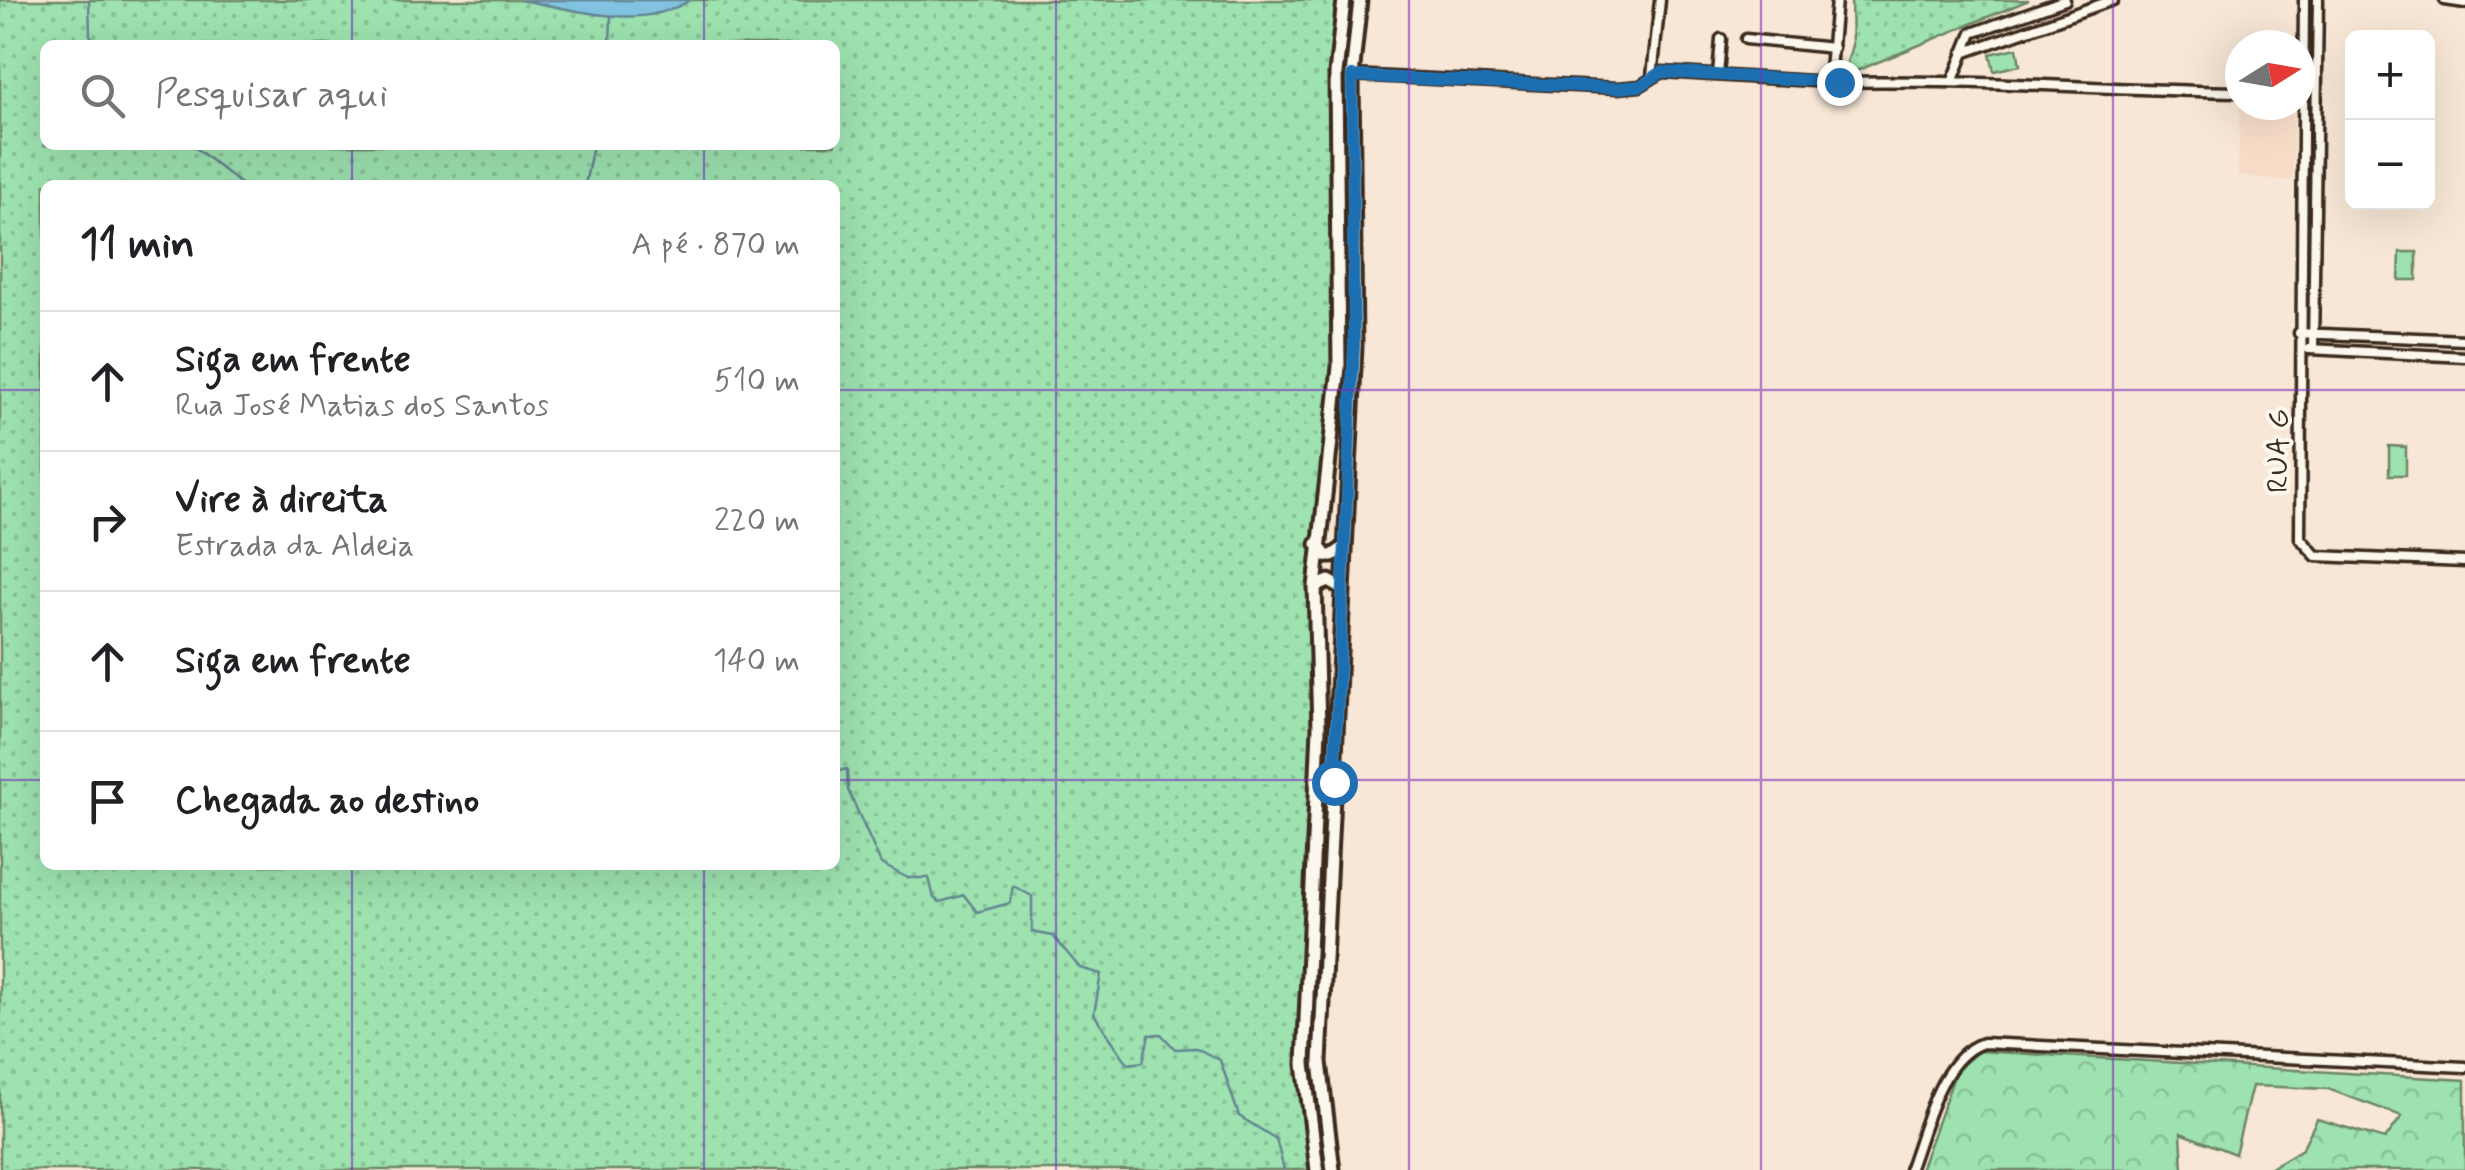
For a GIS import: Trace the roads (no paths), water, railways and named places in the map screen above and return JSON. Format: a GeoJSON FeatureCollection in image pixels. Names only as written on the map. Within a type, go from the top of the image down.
{"type":"FeatureCollection","features":[{"type":"Feature","properties":{"kind":"main road"},"geometry":{"type":"LineString","coordinates":[[1317,1170],[1304,1064],[1320,728],[1315,587],[1338,367],[1336,74],[1344,0]]}},
{"type":"Feature","properties":{"kind":"main road"},"geometry":{"type":"LineString","coordinates":[[1334,1170],[1320,1062],[1354,346],[1352,76],[1360,0]]}},
{"type":"Feature","properties":{"kind":"main road"},"geometry":{"type":"LineString","coordinates":[[1318,544],[1326,556],[1346,546]]}},
{"type":"Feature","properties":{"kind":"main road"},"geometry":{"type":"LineString","coordinates":[[1315,587],[1330,581],[1343,589]]}},
{"type":"Feature","properties":{"kind":"street"},"geometry":{"type":"LineString","coordinates":[[1652,77],[1660,0]]}},
{"type":"Feature","properties":{"kind":"street"},"geometry":{"type":"LineString","coordinates":[[1829,82],[1836,0]]}},
{"type":"Feature","properties":{"kind":"street"},"geometry":{"type":"LineString","coordinates":[[1952,80],[1972,33],[2065,0]]}},
{"type":"Feature","properties":{"kind":"street"},"geometry":{"type":"LineString","coordinates":[[1963,54],[2113,0]]}},
{"type":"Feature","properties":{"kind":"street","name":"RUA G"},"geometry":{"type":"LineString","coordinates":[[2303,30],[2304,0]]}},
{"type":"Feature","properties":{"kind":"street"},"geometry":{"type":"LineString","coordinates":[[2313,349],[2318,0]]}},
{"type":"Feature","properties":{"kind":"street"},"geometry":{"type":"LineString","coordinates":[[2445,0],[2465,4]]}},
{"type":"Feature","properties":{"kind":"street"},"geometry":{"type":"LineString","coordinates":[[1718,75],[1721,38]]}},
{"type":"Feature","properties":{"kind":"street"},"geometry":{"type":"LineString","coordinates":[[1746,40],[1833,48]]}},
{"type":"Feature","properties":{"kind":"street"},"geometry":{"type":"LineString","coordinates":[[1336,74],[1508,80],[1603,88],[1640,86],[1662,72],[1829,82],[1952,80],[2008,86],[2225,92]]}},
{"type":"Feature","properties":{"kind":"street","name":"RUA G"},"geometry":{"type":"LineString","coordinates":[[2302,120],[2299,526],[2308,552],[2465,562]]}},
{"type":"Feature","properties":{"kind":"street"},"geometry":{"type":"LineString","coordinates":[[2299,333],[2465,340]]}},
{"type":"Feature","properties":{"kind":"street"},"geometry":{"type":"LineString","coordinates":[[2299,348],[2465,356]]}},
{"type":"Feature","properties":{"kind":"street"},"geometry":{"type":"LineString","coordinates":[[1909,1170],[1947,1077],[1969,1048],[1983,1043],[2465,1067]]}},
{"type":"Feature","properties":{"kind":"water"},"geometry":{"type":"Polygon","coordinates":[[[519,0],[690,0],[670,10],[628,17],[519,0]]]}},
{"type":"Feature","properties":{"kind":"waterway"},"geometry":{"type":"LineString","coordinates":[[89,0],[90,35],[94,40]]}},
{"type":"Feature","properties":{"kind":"waterway"},"geometry":{"type":"LineString","coordinates":[[610,40],[611,16]]}},
{"type":"Feature","properties":{"kind":"waterway"},"geometry":{"type":"LineString","coordinates":[[198,150],[236,180]]}},
{"type":"Feature","properties":{"kind":"waterway"},"geometry":{"type":"LineString","coordinates":[[586,180],[592,150]]}},
{"type":"Feature","properties":{"kind":"waterway"},"geometry":{"type":"LineString","coordinates":[[840,771],[847,769],[848,790],[881,864],[908,878],[929,878],[934,898],[940,902],[964,895],[977,912],[1010,903],[1013,886],[1032,896],[1032,932],[1053,936],[1080,968],[1101,974],[1094,1014],[1128,1064],[1143,1062],[1149,1035],[1161,1034],[1175,1049],[1196,1048],[1220,1060],[1239,1116],[1276,1139],[1284,1170]]}}]}
